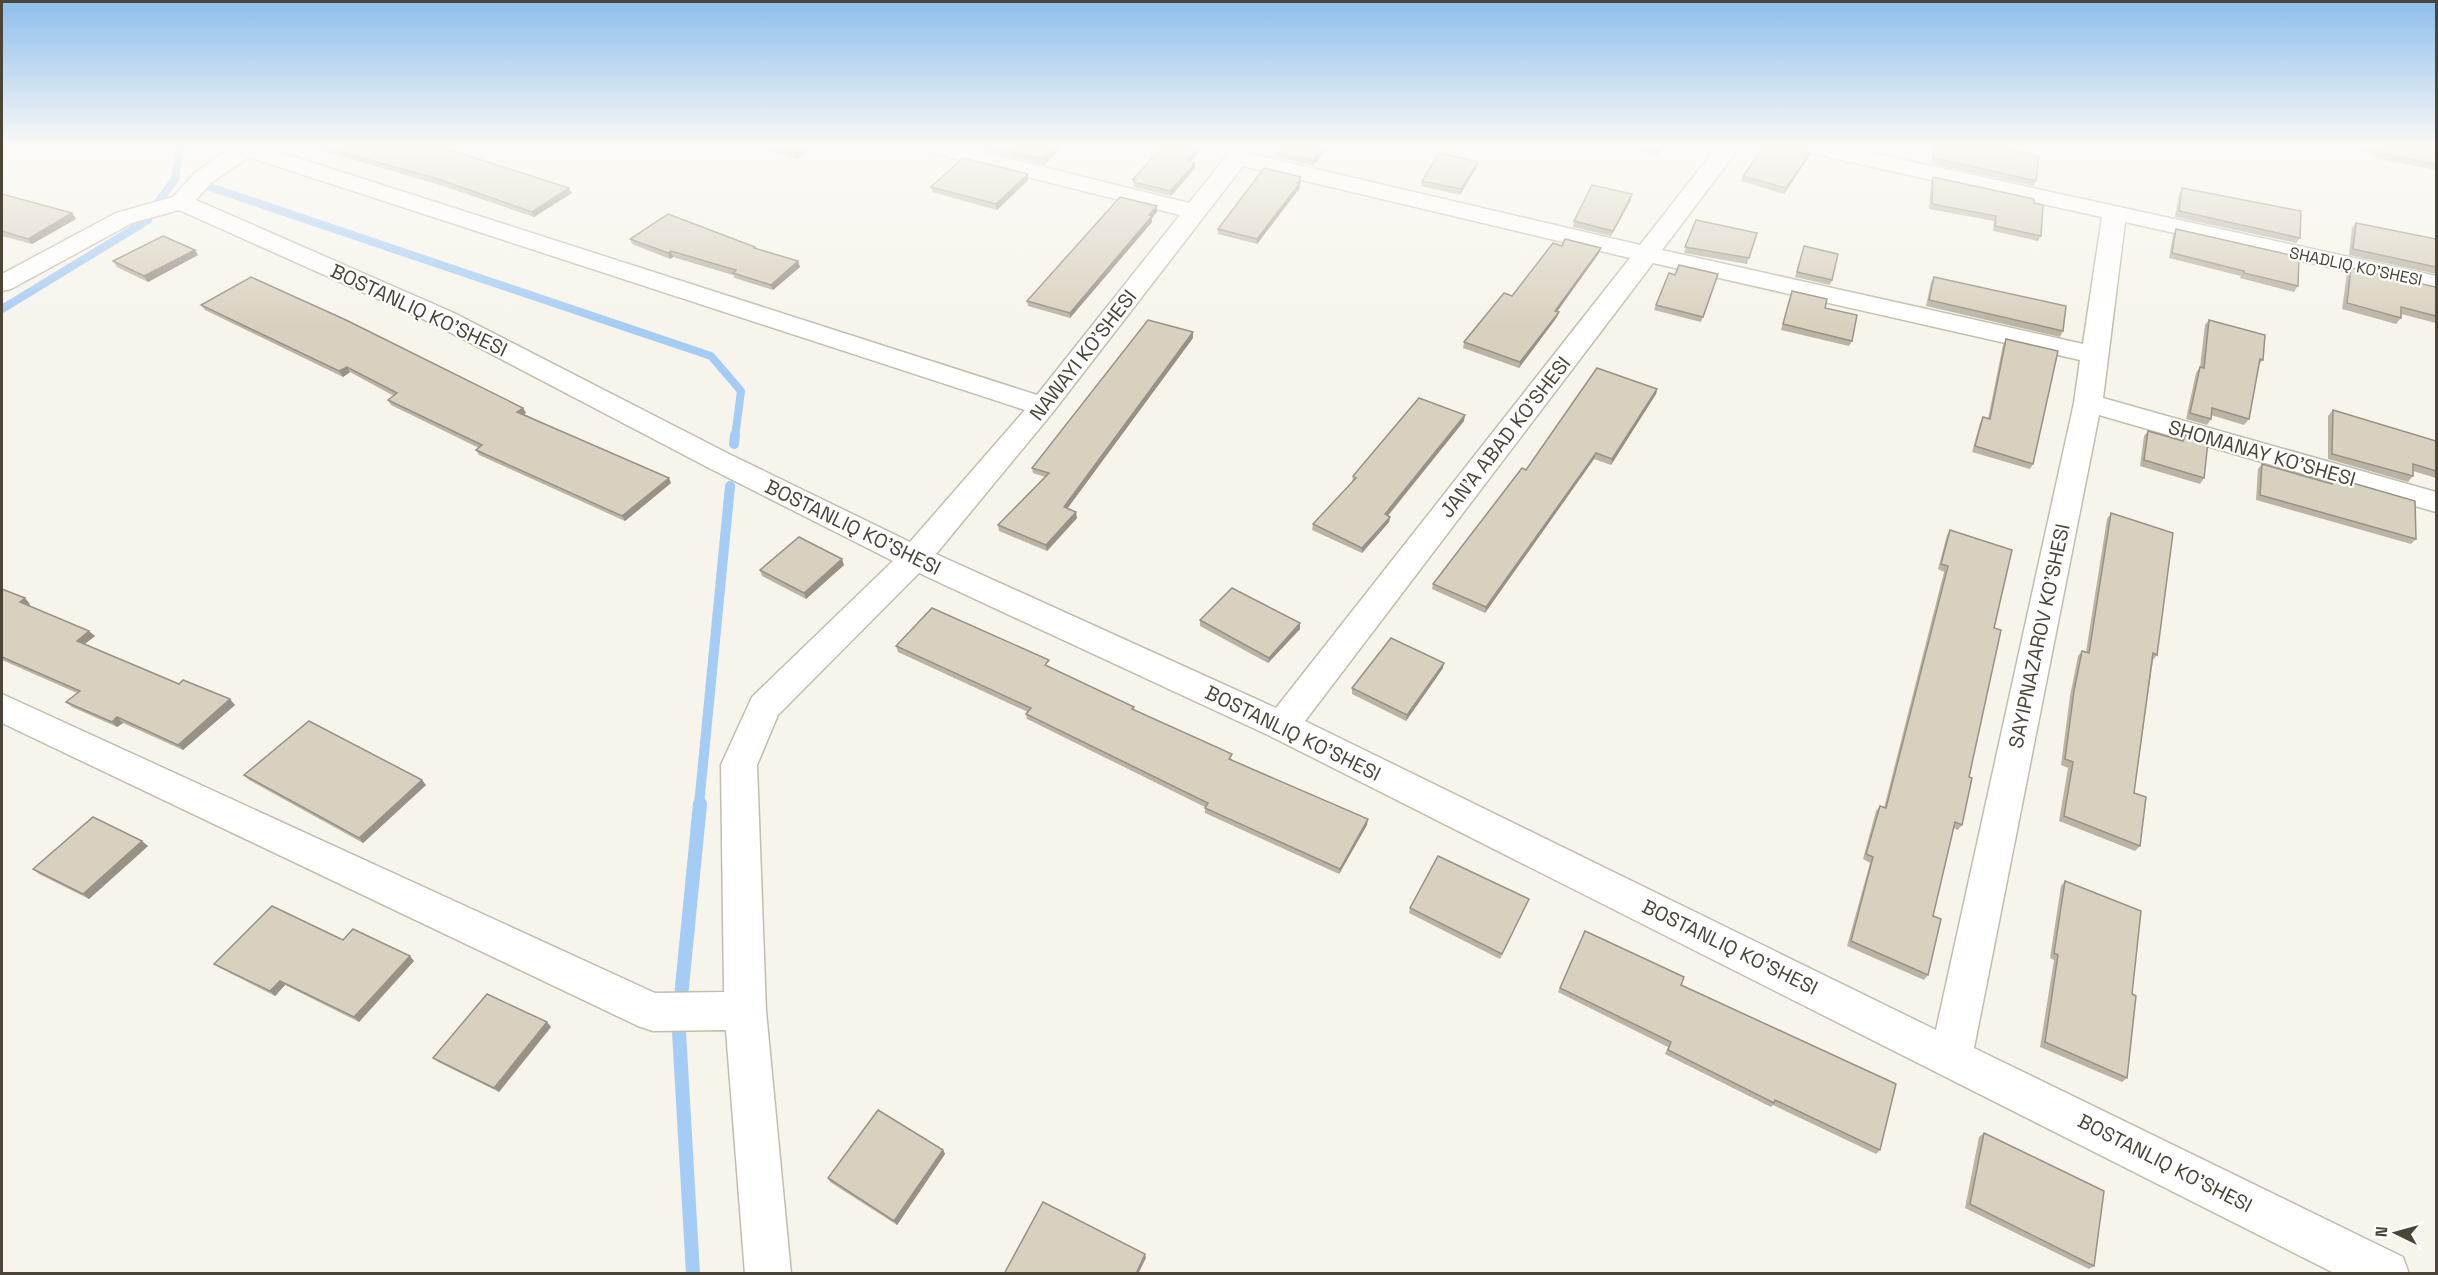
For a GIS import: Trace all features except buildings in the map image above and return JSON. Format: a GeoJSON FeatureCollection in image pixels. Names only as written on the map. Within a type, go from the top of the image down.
{"type":"FeatureCollection","features":[{"type":"Feature","properties":{"kind":"street"},"geometry":{"type":"LineString","coordinates":[[2,284],[124,218],[175,208]]}},
{"type":"Feature","properties":{"kind":"street","name":"BOSTANLIQ KO'SHESI"},"geometry":{"type":"LineString","coordinates":[[193,208],[445,319],[718,461],[915,558],[1282,726],[1952,1056],[2386,1274]]}},
{"type":"Feature","properties":{"kind":"street"},"geometry":{"type":"LineString","coordinates":[[430,208],[1043,406]]}},
{"type":"Feature","properties":{"kind":"street"},"geometry":{"type":"LineString","coordinates":[[1177,208],[1195,212]]}},
{"type":"Feature","properties":{"kind":"street","name":"NAWAYI KO'SHESI"},"geometry":{"type":"LineString","coordinates":[[768,1274],[745,1011],[739,765],[764,707],[915,558],[1043,406],[1199,208]]}},
{"type":"Feature","properties":{"kind":"street"},"geometry":{"type":"LineString","coordinates":[[1460,208],[1646,254],[2093,355]]}},
{"type":"Feature","properties":{"kind":"street","name":"JAN'A ABAD KO'SHESI"},"geometry":{"type":"LineString","coordinates":[[1282,726],[1682,208]]}},
{"type":"Feature","properties":{"kind":"street","name":"SHADLIQ KO'SHESI"},"geometry":{"type":"LineString","coordinates":[[2085,208],[2436,283]]}},
{"type":"Feature","properties":{"kind":"street","name":"SAYIPNAZAROV KO'SHESI"},"geometry":{"type":"LineString","coordinates":[[1952,1056],[2088,403],[2114,214]]}},
{"type":"Feature","properties":{"kind":"street","name":"SHOMANAY KO'SHESI"},"geometry":{"type":"LineString","coordinates":[[2088,403],[2436,502]]}},
{"type":"Feature","properties":{"kind":"street"},"geometry":{"type":"LineString","coordinates":[[2,708],[653,1011],[745,1011]]}},
{"type":"Feature","properties":{"kind":"waterway"},"geometry":{"type":"LineString","coordinates":[[271,208],[711,356],[741,391],[735,437]]}},
{"type":"Feature","properties":{"kind":"waterway"},"geometry":{"type":"LineString","coordinates":[[2,309],[148,220]]}},
{"type":"Feature","properties":{"kind":"waterway"},"geometry":{"type":"LineString","coordinates":[[734,444],[735,435]]}},
{"type":"Feature","properties":{"kind":"waterway"},"geometry":{"type":"LineString","coordinates":[[699,805],[730,486]]}},
{"type":"Feature","properties":{"kind":"waterway"},"geometry":{"type":"LineString","coordinates":[[681,997],[700,804]]}},
{"type":"Feature","properties":{"kind":"waterway"},"geometry":{"type":"LineString","coordinates":[[679,1032],[693,1274]]}}]}
